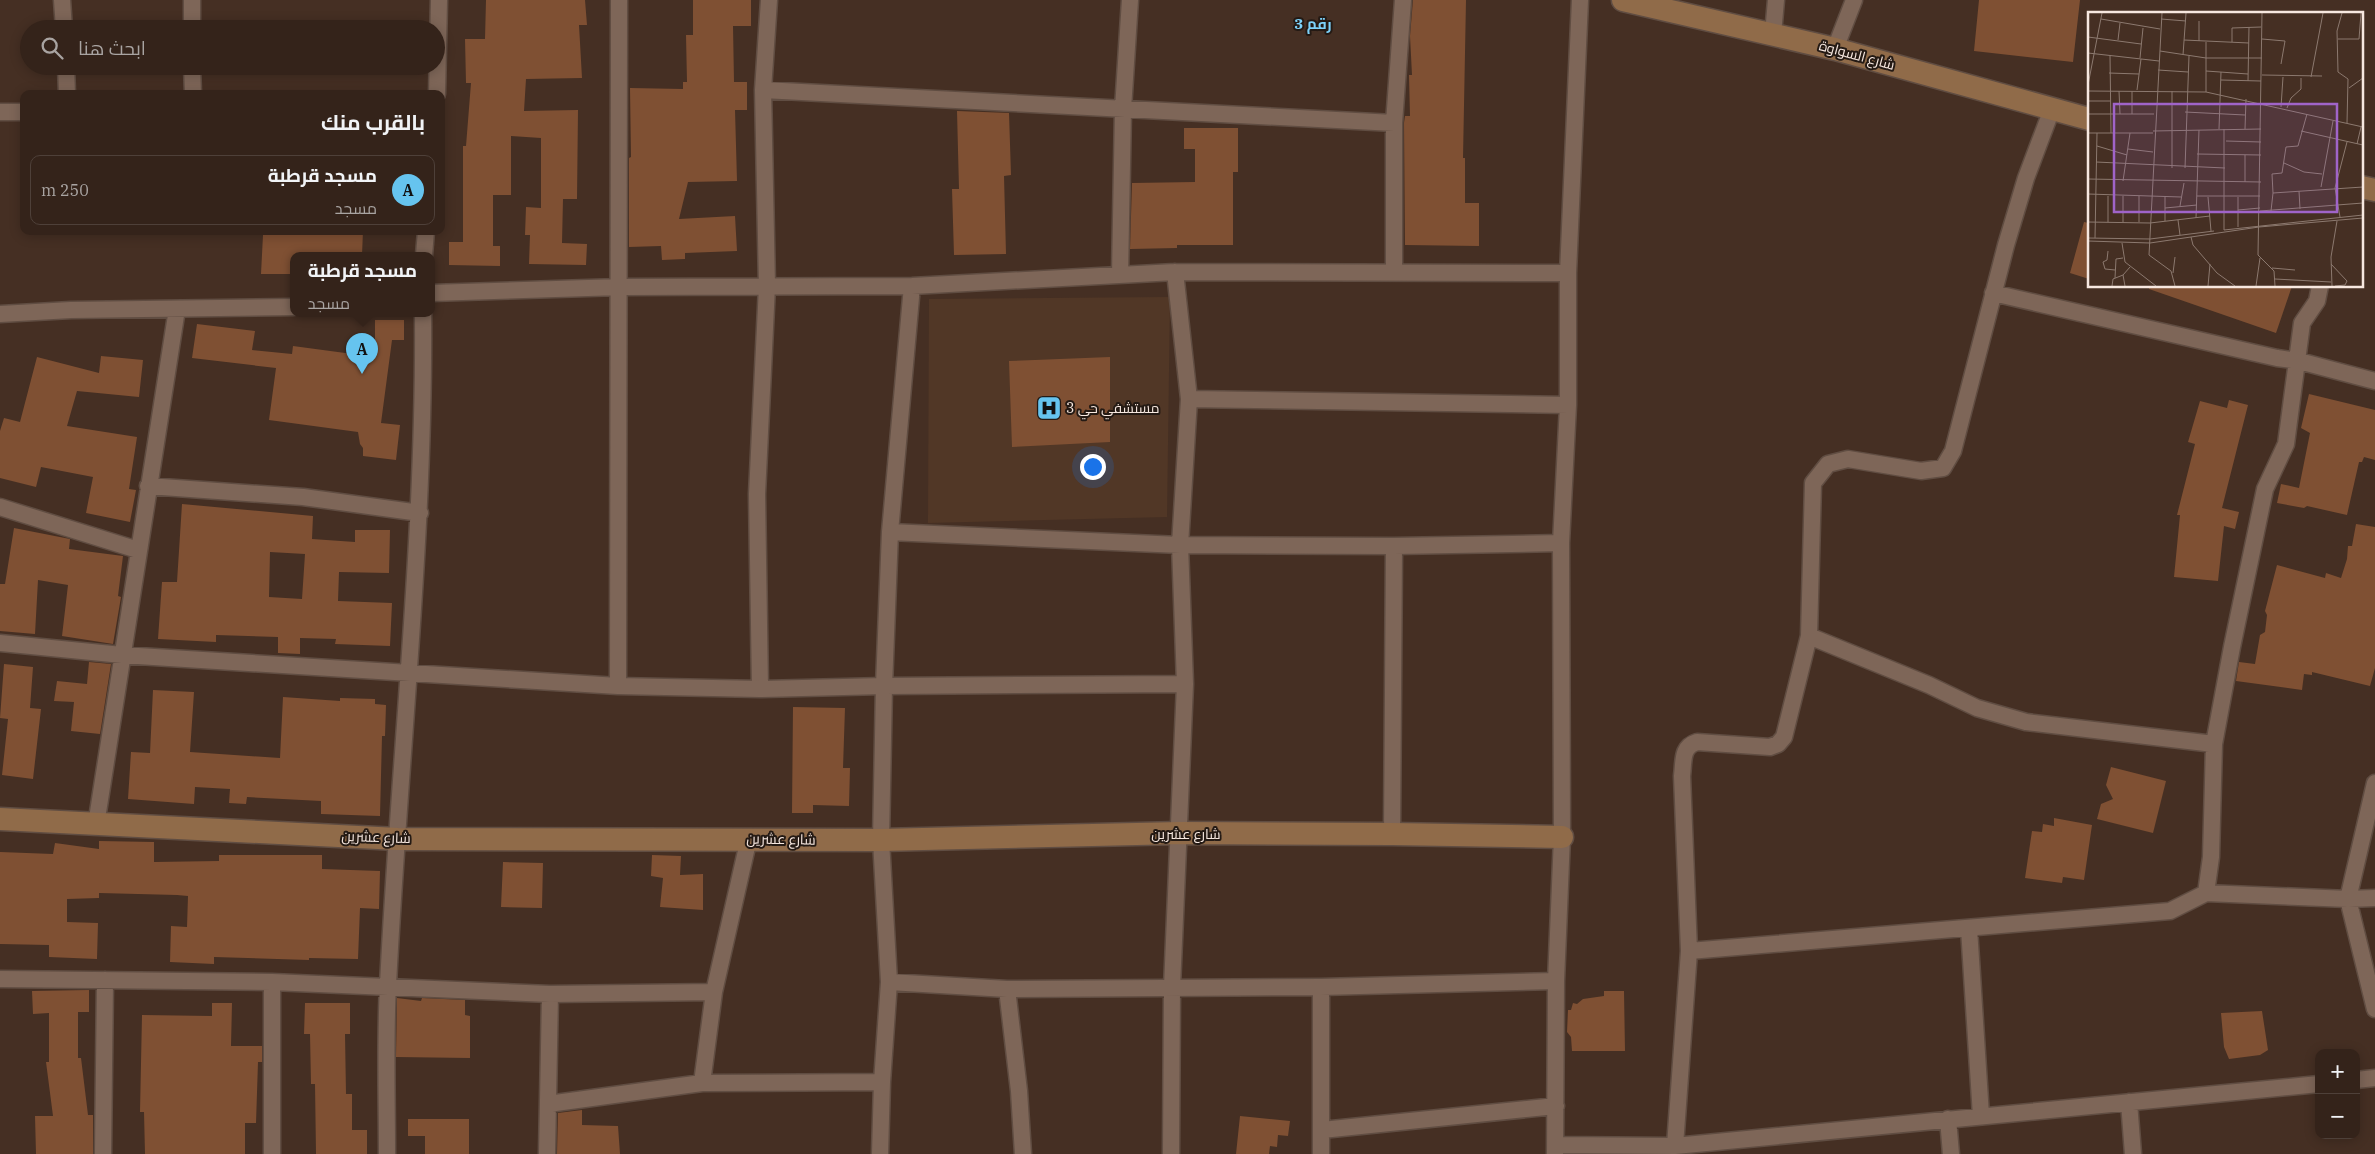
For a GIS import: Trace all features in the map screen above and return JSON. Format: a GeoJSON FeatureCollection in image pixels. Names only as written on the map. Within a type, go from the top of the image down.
{"type":"FeatureCollection","features":[{"type":"Feature","properties":{"kind":"street"},"geometry":{"type":"LineString","coordinates":[[62,0],[63,20]]}},
{"type":"Feature","properties":{"kind":"street"},"geometry":{"type":"LineString","coordinates":[[192,0],[192,20]]}},
{"type":"Feature","properties":{"kind":"street"},"geometry":{"type":"LineString","coordinates":[[439,0],[439,20]]}},
{"type":"Feature","properties":{"kind":"street"},"geometry":{"type":"LineString","coordinates":[[618,686],[619,0]]}},
{"type":"Feature","properties":{"kind":"street"},"geometry":{"type":"LineString","coordinates":[[760,689],[757,494],[767,286],[763,90],[769,0]]}},
{"type":"Feature","properties":{"kind":"street"},"geometry":{"type":"LineString","coordinates":[[1120,275],[1123,109],[1130,0]]}},
{"type":"Feature","properties":{"kind":"street"},"geometry":{"type":"LineString","coordinates":[[1394,273],[1394,123],[1403,0]]}},
{"type":"Feature","properties":{"kind":"street"},"geometry":{"type":"LineString","coordinates":[[1580,0],[1568,273],[1568,405],[1561,543],[1562,837],[1556,981],[1555,1150],[1675,1146],[2315,1084]]}},
{"type":"Feature","properties":{"kind":"street","name":"شارع السواوة"},"geometry":{"type":"LineString","coordinates":[[1623,0],[1835,49],[2088,119]]}},
{"type":"Feature","properties":{"kind":"street"},"geometry":{"type":"LineString","coordinates":[[1772,34],[1776,0]]}},
{"type":"Feature","properties":{"kind":"street"},"geometry":{"type":"LineString","coordinates":[[1835,49],[1854,0]]}},
{"type":"Feature","properties":{"kind":"street"},"geometry":{"type":"LineString","coordinates":[[66,75],[67,90]]}},
{"type":"Feature","properties":{"kind":"street"},"geometry":{"type":"LineString","coordinates":[[192,75],[193,90]]}},
{"type":"Feature","properties":{"kind":"street"},"geometry":{"type":"LineString","coordinates":[[437,75],[437,90]]}},
{"type":"Feature","properties":{"kind":"street"},"geometry":{"type":"LineString","coordinates":[[763,90],[1394,123]]}},
{"type":"Feature","properties":{"kind":"street"},"geometry":{"type":"LineString","coordinates":[[1675,1146],[1689,951],[1682,776],[1685,750],[1688,745],[1697,742],[1770,747],[1778,744],[1784,737],[1809,636],[1813,483],[1828,464],[1848,459],[1920,471],[1943,468],[1953,451],[1993,292],[2026,178],[2052,109]]}},
{"type":"Feature","properties":{"kind":"street"},"geometry":{"type":"LineString","coordinates":[[0,112],[20,112]]}},
{"type":"Feature","properties":{"kind":"street"},"geometry":{"type":"LineString","coordinates":[[2362,187],[2375,190]]}},
{"type":"Feature","properties":{"kind":"street"},"geometry":{"type":"LineString","coordinates":[[424,252],[426,235]]}},
{"type":"Feature","properties":{"kind":"street"},"geometry":{"type":"LineString","coordinates":[[435,293],[620,287],[912,286],[1175,272],[1568,273]]}},
{"type":"Feature","properties":{"kind":"street"},"geometry":{"type":"LineString","coordinates":[[1171,1154],[1172,987],[1185,684],[1180,545],[1189,399],[1175,272]]}},
{"type":"Feature","properties":{"kind":"street"},"geometry":{"type":"LineString","coordinates":[[880,1154],[882,1082],[889,982],[882,840],[884,686],[890,532],[912,286]]}},
{"type":"Feature","properties":{"kind":"street"},"geometry":{"type":"LineString","coordinates":[[2206,893],[2211,857],[2214,744],[2265,489],[2286,444],[2299,360],[2302,323],[2317,301],[2320,288]]}},
{"type":"Feature","properties":{"kind":"street"},"geometry":{"type":"LineString","coordinates":[[1993,292],[2277,358],[2299,360],[2375,381]]}},
{"type":"Feature","properties":{"kind":"street"},"geometry":{"type":"LineString","coordinates":[[0,314],[290,307]]}},
{"type":"Feature","properties":{"kind":"street"},"geometry":{"type":"LineString","coordinates":[[96,825],[176,309]]}},
{"type":"Feature","properties":{"kind":"street"},"geometry":{"type":"LineString","coordinates":[[386,1154],[388,986],[420,513],[424,410],[423,317]]}},
{"type":"Feature","properties":{"kind":"street"},"geometry":{"type":"LineString","coordinates":[[1189,399],[1568,405]]}},
{"type":"Feature","properties":{"kind":"street"},"geometry":{"type":"LineString","coordinates":[[148,486],[303,497],[420,513]]}},
{"type":"Feature","properties":{"kind":"street"},"geometry":{"type":"LineString","coordinates":[[0,507],[138,550]]}},
{"type":"Feature","properties":{"kind":"street"},"geometry":{"type":"LineString","coordinates":[[890,532],[1180,545],[1394,546],[1561,543]]}},
{"type":"Feature","properties":{"kind":"street"},"geometry":{"type":"LineString","coordinates":[[1392,834],[1394,546]]}},
{"type":"Feature","properties":{"kind":"street"},"geometry":{"type":"LineString","coordinates":[[1809,636],[1929,685],[1977,708],[2026,722],[2214,744]]}},
{"type":"Feature","properties":{"kind":"street"},"geometry":{"type":"LineString","coordinates":[[0,644],[122,655],[618,686],[760,689],[884,686],[1185,684]]}},
{"type":"Feature","properties":{"kind":"street"},"geometry":{"type":"LineString","coordinates":[[2375,783],[2348,899],[2375,1009]]}},
{"type":"Feature","properties":{"kind":"street","name":"شارع عشرين"},"geometry":{"type":"LineString","coordinates":[[0,819],[398,838],[882,840],[1180,833],[1562,837]]}},
{"type":"Feature","properties":{"kind":"street"},"geometry":{"type":"LineString","coordinates":[[702,1083],[714,992],[749,838]]}},
{"type":"Feature","properties":{"kind":"street"},"geometry":{"type":"LineString","coordinates":[[1689,951],[2170,911],[2206,893],[2348,899],[2375,898]]}},
{"type":"Feature","properties":{"kind":"street"},"geometry":{"type":"LineString","coordinates":[[1970,928],[1981,1116]]}},
{"type":"Feature","properties":{"kind":"street"},"geometry":{"type":"LineString","coordinates":[[0,979],[272,982],[550,994],[714,992]]}},
{"type":"Feature","properties":{"kind":"street"},"geometry":{"type":"LineString","coordinates":[[102,1154],[105,980]]}},
{"type":"Feature","properties":{"kind":"street"},"geometry":{"type":"LineString","coordinates":[[889,982],[1007,989],[1321,987],[1556,981]]}},
{"type":"Feature","properties":{"kind":"street"},"geometry":{"type":"LineString","coordinates":[[272,982],[272,1154]]}},
{"type":"Feature","properties":{"kind":"street"},"geometry":{"type":"LineString","coordinates":[[1321,987],[1321,1154]]}},
{"type":"Feature","properties":{"kind":"street"},"geometry":{"type":"LineString","coordinates":[[1007,989],[1019,1091],[1023,1154]]}},
{"type":"Feature","properties":{"kind":"street"},"geometry":{"type":"LineString","coordinates":[[547,1154],[550,994]]}},
{"type":"Feature","properties":{"kind":"street"},"geometry":{"type":"LineString","coordinates":[[2360,1080],[2375,1078]]}},
{"type":"Feature","properties":{"kind":"street"},"geometry":{"type":"LineString","coordinates":[[548,1104],[702,1083],[882,1082]]}},
{"type":"Feature","properties":{"kind":"street"},"geometry":{"type":"LineString","coordinates":[[2129,1102],[2133,1154]]}},
{"type":"Feature","properties":{"kind":"street"},"geometry":{"type":"LineString","coordinates":[[1322,1130],[1556,1106]]}},
{"type":"Feature","properties":{"kind":"street"},"geometry":{"type":"LineString","coordinates":[[1948,1120],[1951,1154]]}},
{"type":"Feature","properties":{"kind":"shaded area","name":"مستشفي حي 3"},"geometry":{"type":"Polygon","coordinates":[[[1170,297],[1167,517],[928,523],[929,299],[1170,297]]]}},
{"type":"Feature","properties":{"kind":"building"},"geometry":{"type":"Polygon","coordinates":[[[486,0],[585,0],[587,25],[579,25],[582,78],[526,79],[524,111],[578,110],[577,199],[563,199],[562,243],[587,244],[586,265],[529,264],[530,235],[525,235],[526,207],[541,208],[541,138],[511,136],[511,195],[493,195],[493,246],[500,246],[500,266],[449,265],[449,242],[463,242],[463,146],[466,146],[471,83],[466,83],[465,39],[485,39],[486,0]]]}},
{"type":"Feature","properties":{"kind":"building"},"geometry":{"type":"Polygon","coordinates":[[[693,0],[751,0],[751,26],[733,26],[734,82],[747,82],[747,110],[735,110],[737,181],[688,182],[679,219],[735,216],[737,251],[685,253],[685,259],[662,260],[661,246],[629,247],[630,88],[683,89],[683,82],[687,82],[686,35],[693,35],[693,0]]]}},
{"type":"Feature","properties":{"kind":"building"},"geometry":{"type":"Polygon","coordinates":[[[1413,0],[1466,0],[1463,158],[1465,158],[1465,203],[1479,203],[1479,246],[1405,245],[1404,123],[1405,116],[1410,116],[1409,75],[1412,75],[1410,36],[1413,0]]]}},
{"type":"Feature","properties":{"kind":"building"},"geometry":{"type":"Polygon","coordinates":[[[1979,0],[2080,0],[2073,62],[1974,51],[1979,0]]]}},
{"type":"Feature","properties":{"kind":"building"},"geometry":{"type":"Polygon","coordinates":[[[957,111],[1009,113],[1011,175],[1004,176],[1006,254],[954,255],[952,189],[959,189],[957,111]]]}},
{"type":"Feature","properties":{"kind":"building"},"geometry":{"type":"Polygon","coordinates":[[[1184,128],[1238,128],[1238,172],[1233,172],[1233,245],[1177,245],[1177,248],[1130,249],[1132,183],[1195,182],[1195,149],[1184,149],[1184,128]]]}},
{"type":"Feature","properties":{"kind":"building"},"geometry":{"type":"Polygon","coordinates":[[[2084,222],[2088,223],[2088,279],[2070,273],[2084,222]]]}},
{"type":"Feature","properties":{"kind":"building"},"geometry":{"type":"Polygon","coordinates":[[[263,235],[363,235],[362,252],[290,252],[290,274],[261,274],[263,235]]]}},
{"type":"Feature","properties":{"kind":"building"},"geometry":{"type":"Polygon","coordinates":[[[2149,288],[2291,288],[2276,333],[2149,288]]]}},
{"type":"Feature","properties":{"kind":"building"},"geometry":{"type":"Polygon","coordinates":[[[375,320],[404,320],[404,340],[392,340],[381,423],[400,425],[396,460],[363,456],[363,448],[360,444],[358,432],[269,420],[276,368],[192,358],[197,324],[255,331],[252,350],[292,354],[293,346],[375,357],[375,320]]]}},
{"type":"Feature","properties":{"kind":"building"},"geometry":{"type":"Polygon","coordinates":[[[101,356],[143,360],[139,397],[77,391],[67,426],[137,437],[129,489],[136,490],[130,522],[86,513],[93,477],[41,467],[36,487],[0,478],[0,431],[4,418],[20,422],[37,357],[99,373],[101,356]]]}},
{"type":"Feature","properties":{"kind":"building"},"geometry":{"type":"Polygon","coordinates":[[[1110,357],[1110,442],[1012,447],[1009,361],[1110,357]]]}},
{"type":"Feature","properties":{"kind":"building"},"geometry":{"type":"Polygon","coordinates":[[[2309,394],[2375,410],[2375,460],[2364,457],[2362,462],[2359,462],[2347,515],[2307,506],[2304,508],[2277,503],[2281,484],[2299,488],[2310,433],[2301,428],[2309,394]]]}},
{"type":"Feature","properties":{"kind":"building"},"geometry":{"type":"Polygon","coordinates":[[[2229,400],[2248,405],[2222,508],[2239,512],[2235,529],[2224,526],[2218,581],[2174,577],[2180,515],[2177,515],[2195,444],[2188,442],[2200,401],[2227,408],[2229,400]]]}},
{"type":"Feature","properties":{"kind":"building"},"geometry":{"type":"Polygon","coordinates":[[[182,504],[313,516],[312,539],[355,542],[355,530],[390,530],[389,573],[339,572],[338,601],[392,603],[390,646],[335,644],[336,639],[300,638],[300,654],[278,653],[278,637],[216,635],[216,642],[158,639],[162,582],[177,582],[182,504]],[[270,552],[269,597],[302,599],[305,554],[270,552]]]}},
{"type":"Feature","properties":{"kind":"building"},"geometry":{"type":"Polygon","coordinates":[[[2356,524],[2375,527],[2375,668],[2370,686],[2312,672],[2312,675],[2304,674],[2302,690],[2236,681],[2239,662],[2255,664],[2260,635],[2265,632],[2267,615],[2265,611],[2277,565],[2325,578],[2326,573],[2341,578],[2347,559],[2348,546],[2352,546],[2356,524]]]}},
{"type":"Feature","properties":{"kind":"building"},"geometry":{"type":"Polygon","coordinates":[[[14,528],[70,539],[69,549],[123,556],[118,596],[121,597],[113,644],[62,636],[68,585],[38,580],[35,634],[0,631],[0,584],[5,584],[14,528]]]}},
{"type":"Feature","properties":{"kind":"building"},"geometry":{"type":"Polygon","coordinates":[[[89,662],[111,664],[100,734],[71,731],[74,702],[54,701],[57,681],[87,684],[89,662]]]}},
{"type":"Feature","properties":{"kind":"building"},"geometry":{"type":"Polygon","coordinates":[[[4,664],[33,667],[30,708],[41,709],[33,779],[2,775],[8,719],[0,718],[4,664]]]}},
{"type":"Feature","properties":{"kind":"building"},"geometry":{"type":"Polygon","coordinates":[[[153,690],[194,692],[190,752],[280,758],[283,697],[340,701],[340,698],[375,699],[375,704],[386,705],[385,736],[382,736],[380,816],[321,814],[321,801],[247,797],[246,804],[229,803],[230,789],[195,787],[194,804],[128,799],[131,752],[150,753],[153,690]]]}},
{"type":"Feature","properties":{"kind":"building"},"geometry":{"type":"Polygon","coordinates":[[[793,707],[845,708],[843,768],[850,768],[849,806],[813,805],[813,813],[792,813],[793,707]]]}},
{"type":"Feature","properties":{"kind":"building"},"geometry":{"type":"Polygon","coordinates":[[[2111,767],[2166,781],[2153,833],[2097,819],[2101,804],[2113,799],[2106,785],[2111,767]]]}},
{"type":"Feature","properties":{"kind":"building"},"geometry":{"type":"Polygon","coordinates":[[[2054,818],[2092,825],[2084,880],[2063,877],[2062,883],[2025,878],[2032,831],[2042,832],[2043,824],[2054,826],[2054,818]]]}},
{"type":"Feature","properties":{"kind":"building"},"geometry":{"type":"Polygon","coordinates":[[[99,841],[154,842],[154,862],[219,861],[219,855],[322,855],[322,869],[380,871],[379,909],[360,908],[358,959],[309,958],[309,960],[214,957],[214,964],[170,962],[171,926],[187,927],[188,896],[177,895],[99,893],[99,898],[67,899],[67,922],[98,923],[97,959],[49,957],[49,945],[0,944],[0,852],[53,854],[55,843],[99,849],[99,841]]]}},
{"type":"Feature","properties":{"kind":"building"},"geometry":{"type":"Polygon","coordinates":[[[652,855],[681,856],[680,875],[703,874],[703,910],[660,907],[663,878],[651,876],[652,855]]]}},
{"type":"Feature","properties":{"kind":"building"},"geometry":{"type":"Polygon","coordinates":[[[503,862],[543,863],[542,908],[501,907],[503,862]]]}},
{"type":"Feature","properties":{"kind":"building"},"geometry":{"type":"Polygon","coordinates":[[[89,990],[89,1012],[78,1012],[78,1058],[81,1058],[88,1115],[93,1115],[93,1154],[36,1154],[35,1116],[53,1116],[46,1062],[49,1062],[49,1013],[33,1014],[32,991],[89,990]]]}},
{"type":"Feature","properties":{"kind":"building"},"geometry":{"type":"Polygon","coordinates":[[[1604,991],[1624,991],[1625,1051],[1572,1051],[1571,1037],[1567,1032],[1568,1010],[1571,1010],[1573,1003],[1577,1004],[1583,999],[1604,996],[1604,991]]]}},
{"type":"Feature","properties":{"kind":"building"},"geometry":{"type":"Polygon","coordinates":[[[397,998],[421,1001],[422,998],[465,1000],[465,1015],[470,1016],[470,1058],[396,1057],[397,998]]]}},
{"type":"Feature","properties":{"kind":"building"},"geometry":{"type":"Polygon","coordinates":[[[212,1003],[232,1003],[231,1046],[262,1046],[262,1062],[258,1062],[256,1123],[245,1123],[245,1154],[145,1154],[144,1112],[140,1112],[142,1015],[212,1016],[212,1003]]]}},
{"type":"Feature","properties":{"kind":"building"},"geometry":{"type":"Polygon","coordinates":[[[305,1003],[350,1003],[350,1034],[345,1034],[346,1094],[352,1094],[352,1130],[367,1130],[367,1154],[316,1154],[315,1084],[311,1084],[310,1034],[304,1034],[305,1003]]]}},
{"type":"Feature","properties":{"kind":"building"},"geometry":{"type":"Polygon","coordinates":[[[2262,1011],[2268,1050],[2260,1055],[2229,1059],[2224,1047],[2221,1013],[2262,1011]]]}},
{"type":"Feature","properties":{"kind":"building"},"geometry":{"type":"Polygon","coordinates":[[[582,1110],[582,1125],[618,1126],[620,1154],[557,1154],[558,1113],[582,1110]]]}},
{"type":"Feature","properties":{"kind":"building"},"geometry":{"type":"Polygon","coordinates":[[[1240,1116],[1290,1121],[1288,1136],[1278,1135],[1277,1147],[1270,1146],[1269,1154],[1236,1154],[1240,1116]]]}},
{"type":"Feature","properties":{"kind":"building"},"geometry":{"type":"Polygon","coordinates":[[[408,1119],[469,1119],[469,1154],[425,1154],[425,1136],[408,1136],[408,1119]]]}},
{"type":"Feature","properties":{"kind":"place","name":"مسجد قرطبة"},"geometry":{"type":"Point","coordinates":[362,374]}},
{"type":"Feature","properties":{"kind":"place","name":"مستشفي حي 3"},"geometry":{"type":"Point","coordinates":[1049,408]}},
{"type":"Feature","properties":{"kind":"district","name":"رقم 3"},"geometry":{"type":"Point","coordinates":[1313,23]}}]}
